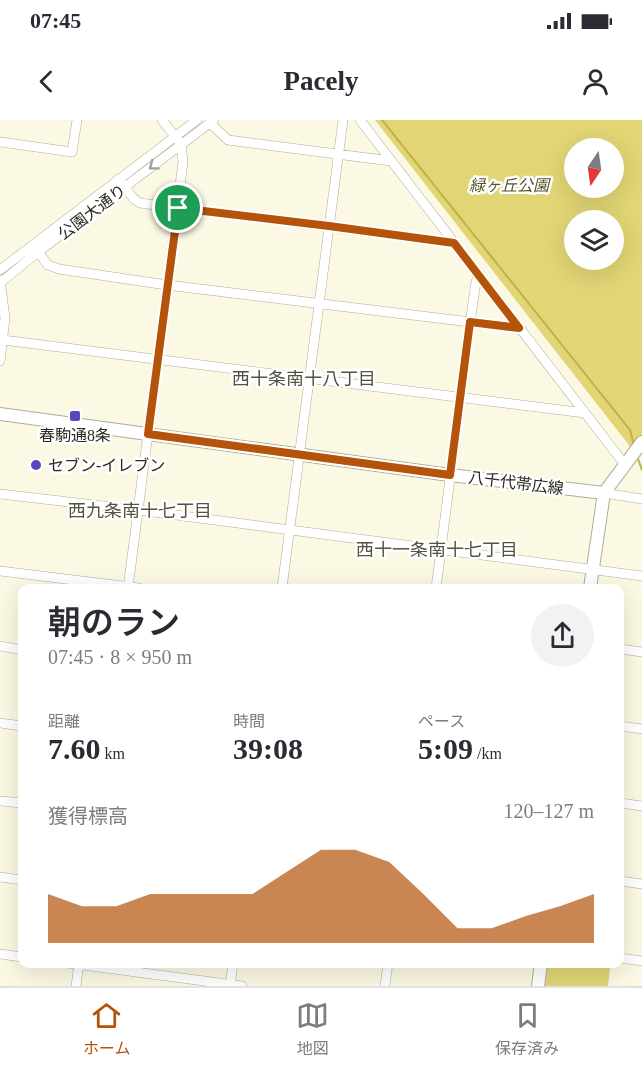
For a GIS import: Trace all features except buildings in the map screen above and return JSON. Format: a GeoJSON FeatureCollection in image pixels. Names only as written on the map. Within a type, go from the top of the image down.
{"type":"FeatureCollection","features":[{"type":"Feature","properties":{"kind":"main road","name":"八千代帯広線"},"geometry":{"type":"LineString","coordinates":[[0,414],[450,475],[604,493]]}},
{"type":"Feature","properties":{"kind":"main road"},"geometry":{"type":"LineString","coordinates":[[590,584],[604,493],[642,442]]}},
{"type":"Feature","properties":{"kind":"main road"},"geometry":{"type":"LineString","coordinates":[[538,986],[540,968]]}},
{"type":"Feature","properties":{"kind":"street"},"geometry":{"type":"LineString","coordinates":[[0,142],[72,152],[77,120]]}},
{"type":"Feature","properties":{"kind":"street"},"geometry":{"type":"LineString","coordinates":[[128,584],[183,162],[178,140],[162,120]]}},
{"type":"Feature","properties":{"kind":"street","name":"公園大通り"},"geometry":{"type":"LineString","coordinates":[[178,140],[197,120]]}},
{"type":"Feature","properties":{"kind":"street"},"geometry":{"type":"LineString","coordinates":[[283,584],[343,120]]}},
{"type":"Feature","properties":{"kind":"street"},"geometry":{"type":"LineString","coordinates":[[360,120],[625,465]]}},
{"type":"Feature","properties":{"kind":"street"},"geometry":{"type":"LineString","coordinates":[[212,122],[228,140],[391,161]]}},
{"type":"Feature","properties":{"kind":"street","name":"公園大通り"},"geometry":{"type":"LineString","coordinates":[[0,282],[35,249],[121,183],[178,140],[212,122]]}},
{"type":"Feature","properties":{"kind":"street"},"geometry":{"type":"LineString","coordinates":[[121,183],[140,203],[454,243]]}},
{"type":"Feature","properties":{"kind":"street"},"geometry":{"type":"LineString","coordinates":[[35,249],[48,265],[59,269],[167,285],[519,328]]}},
{"type":"Feature","properties":{"kind":"street","name":"公園大通り"},"geometry":{"type":"LineString","coordinates":[[0,270],[35,249]]}},
{"type":"Feature","properties":{"kind":"street"},"geometry":{"type":"LineString","coordinates":[[437,584],[470,322],[479,274]]}},
{"type":"Feature","properties":{"kind":"street"},"geometry":{"type":"LineString","coordinates":[[0,282],[5,318],[0,361]]}},
{"type":"Feature","properties":{"kind":"street"},"geometry":{"type":"LineString","coordinates":[[3,340],[585,413]]}},
{"type":"Feature","properties":{"kind":"street"},"geometry":{"type":"LineString","coordinates":[[604,493],[642,499]]}},
{"type":"Feature","properties":{"kind":"street"},"geometry":{"type":"LineString","coordinates":[[0,494],[642,576]]}},
{"type":"Feature","properties":{"kind":"street"},"geometry":{"type":"LineString","coordinates":[[0,571],[104,584]]}},
{"type":"Feature","properties":{"kind":"street"},"geometry":{"type":"LineString","coordinates":[[0,646],[18,649]]}},
{"type":"Feature","properties":{"kind":"street"},"geometry":{"type":"LineString","coordinates":[[624,650],[642,652]]}},
{"type":"Feature","properties":{"kind":"street"},"geometry":{"type":"LineString","coordinates":[[0,723],[18,725]]}},
{"type":"Feature","properties":{"kind":"street"},"geometry":{"type":"LineString","coordinates":[[624,727],[642,729]]}},
{"type":"Feature","properties":{"kind":"street"},"geometry":{"type":"LineString","coordinates":[[0,801],[18,803]]}},
{"type":"Feature","properties":{"kind":"street"},"geometry":{"type":"LineString","coordinates":[[624,804],[642,806]]}},
{"type":"Feature","properties":{"kind":"street"},"geometry":{"type":"LineString","coordinates":[[0,877],[18,879]]}},
{"type":"Feature","properties":{"kind":"street"},"geometry":{"type":"LineString","coordinates":[[624,882],[642,884]]}},
{"type":"Feature","properties":{"kind":"street"},"geometry":{"type":"LineString","coordinates":[[0,954],[18,956]]}},
{"type":"Feature","properties":{"kind":"street"},"geometry":{"type":"LineString","coordinates":[[624,959],[642,961]]}},
{"type":"Feature","properties":{"kind":"street"},"geometry":{"type":"LineString","coordinates":[[76,986],[78,968]]}},
{"type":"Feature","properties":{"kind":"street"},"geometry":{"type":"LineString","coordinates":[[108,968],[242,986]]}},
{"type":"Feature","properties":{"kind":"street"},"geometry":{"type":"LineString","coordinates":[[230,985],[232,968]]}},
{"type":"Feature","properties":{"kind":"street"},"geometry":{"type":"LineString","coordinates":[[385,986],[387,968]]}},
{"type":"Feature","properties":{"kind":"green space","name":"緑ヶ丘公園"},"geometry":{"type":"Polygon","coordinates":[[[375,120],[642,120],[642,437],[632,449],[375,120]]]}},
{"type":"Feature","properties":{"kind":"green space"},"geometry":{"type":"Polygon","coordinates":[[[547,968],[610,968],[608,986],[545,986],[547,968]]]}},
{"type":"Feature","properties":{"kind":"waterway"},"geometry":{"type":"LineString","coordinates":[[382,120],[630,430],[634,445]]}},
{"type":"Feature","properties":{"kind":"waterway"},"geometry":{"type":"LineString","coordinates":[[637,456],[642,470]]}},
{"type":"Feature","properties":{"kind":"place","name":"春駒通8条"},"geometry":{"type":"Point","coordinates":[75,416]}},
{"type":"Feature","properties":{"kind":"place","name":"セブン-イレブン"},"geometry":{"type":"Point","coordinates":[36,465]}},
{"type":"Feature","properties":{"kind":"district","name":"西十条南十八丁目"},"geometry":{"type":"Point","coordinates":[304,379]}},
{"type":"Feature","properties":{"kind":"district","name":"西九条南十七丁目"},"geometry":{"type":"Point","coordinates":[140,511]}},
{"type":"Feature","properties":{"kind":"district","name":"西十一条南十七丁目"},"geometry":{"type":"Point","coordinates":[437,550]}},
{"type":"Feature","properties":{"kind":"route"},"geometry":{"type":"LineString","coordinates":[[178,208],[454,243],[519,328],[470,322],[450,475],[148,434],[178,208]]}}]}
